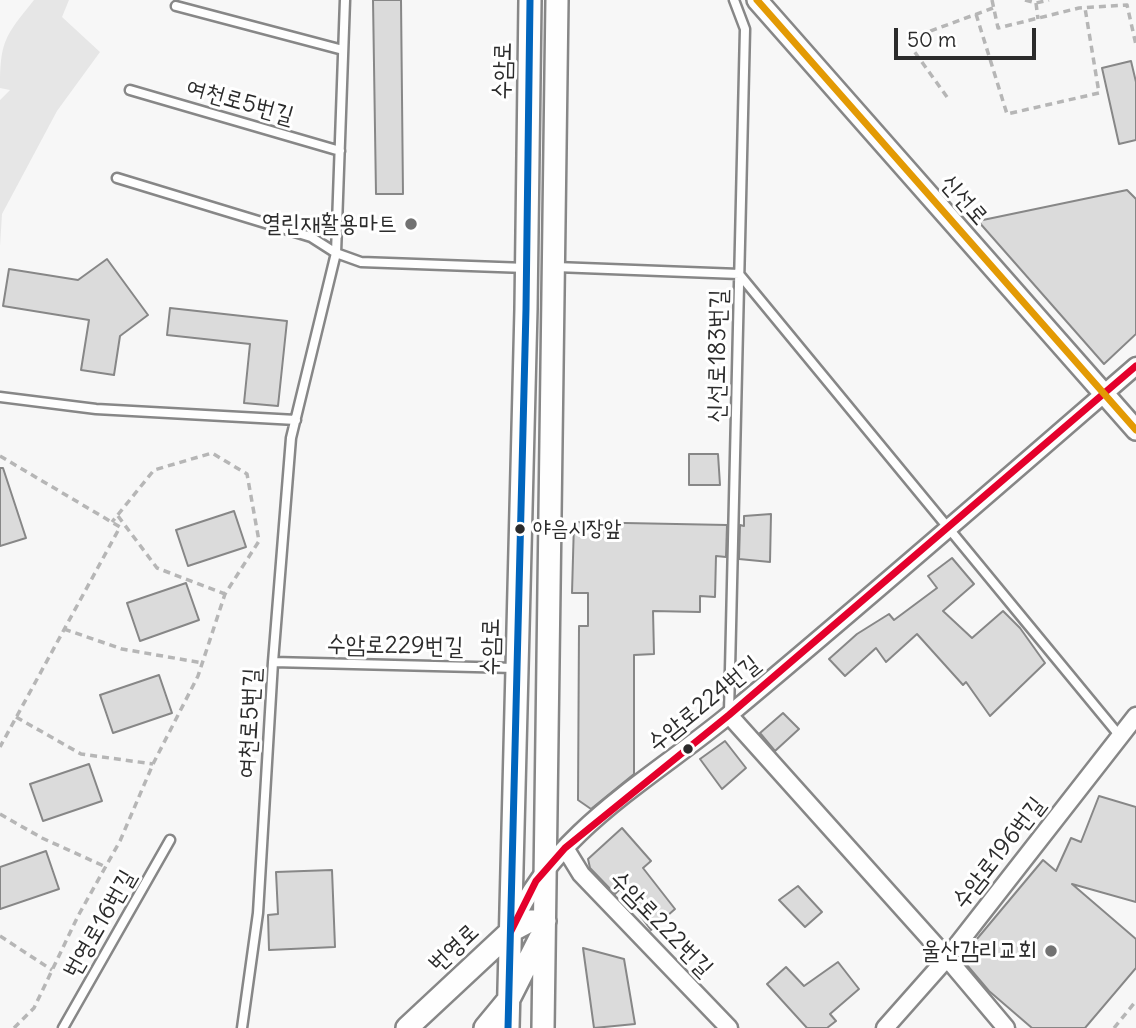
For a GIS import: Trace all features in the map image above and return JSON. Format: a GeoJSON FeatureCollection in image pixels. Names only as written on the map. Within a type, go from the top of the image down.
{"type":"FeatureCollection","features":[{"type":"Feature","properties":{"kind":"main road","name":"수암로"},"geometry":{"type":"LineString","coordinates":[[508,1028],[527,268],[530,0]]}},
{"type":"Feature","properties":{"kind":"main road"},"geometry":{"type":"LineString","coordinates":[[542,1028],[557,0]]}},
{"type":"Feature","properties":{"kind":"main road","name":"번영로"},"geometry":{"type":"LineString","coordinates":[[407,1028],[511,931],[530,921],[545,921]]}},
{"type":"Feature","properties":{"kind":"main road"},"geometry":{"type":"LineString","coordinates":[[485,1028],[509,999],[527,969],[545,921]]}},
{"type":"Feature","properties":{"kind":"street","name":"신선로"},"geometry":{"type":"LineString","coordinates":[[757,0],[1136,430]]}},
{"type":"Feature","properties":{"kind":"street","name":"수암로224번길"},"geometry":{"type":"LineString","coordinates":[[511,931],[527,896],[546,867],[565,848],[729,715],[1136,366]]}},
{"type":"Feature","properties":{"kind":"street"},"geometry":{"type":"LineString","coordinates":[[729,715],[947,957],[1006,1028]]}},
{"type":"Feature","properties":{"kind":"street","name":"수암로196번길"},"geometry":{"type":"LineString","coordinates":[[885,1028],[947,957],[1136,716]]}},
{"type":"Feature","properties":{"kind":"street","name":"수암로222번길"},"geometry":{"type":"LineString","coordinates":[[565,848],[581,874],[729,1028]]}},
{"type":"Feature","properties":{"kind":"lane","name":"여천로5번길"},"geometry":{"type":"LineString","coordinates":[[242,1028],[258,913],[273,662],[291,438],[336,253],[345,0]]}},
{"type":"Feature","properties":{"kind":"lane","name":"신선로183번길"},"geometry":{"type":"LineString","coordinates":[[729,715],[745,29],[734,0]]}},
{"type":"Feature","properties":{"kind":"lane"},"geometry":{"type":"LineString","coordinates":[[176,6],[343,50]]}},
{"type":"Feature","properties":{"kind":"lane","name":"여천로5번길"},"geometry":{"type":"LineString","coordinates":[[130,90],[340,150]]}},
{"type":"Feature","properties":{"kind":"lane"},"geometry":{"type":"LineString","coordinates":[[117,178],[311,237],[336,253],[361,262],[527,268]]}},
{"type":"Feature","properties":{"kind":"lane"},"geometry":{"type":"LineString","coordinates":[[555,267],[739,274],[1119,736]]}},
{"type":"Feature","properties":{"kind":"lane"},"geometry":{"type":"LineString","coordinates":[[0,397],[96,409],[296,420]]}},
{"type":"Feature","properties":{"kind":"lane","name":"수암로229번길"},"geometry":{"type":"LineString","coordinates":[[273,662],[517,668]]}},
{"type":"Feature","properties":{"kind":"lane","name":"번영로16번길"},"geometry":{"type":"LineString","coordinates":[[63,1028],[170,840]]}},
{"type":"Feature","properties":{"kind":"path"},"geometry":{"type":"LineString","coordinates":[[992,0],[998,28],[1085,8],[1120,3],[1127,5],[1136,45]]}},
{"type":"Feature","properties":{"kind":"path"},"geometry":{"type":"LineString","coordinates":[[1025,0],[1036,3],[1049,0]]}},
{"type":"Feature","properties":{"kind":"path"},"geometry":{"type":"LineString","coordinates":[[1036,3],[1038,19]]}},
{"type":"Feature","properties":{"kind":"path"},"geometry":{"type":"LineString","coordinates":[[947,97],[906,40],[993,8]]}},
{"type":"Feature","properties":{"kind":"path"},"geometry":{"type":"LineString","coordinates":[[976,14],[1007,114],[1099,93],[1085,8]]}},
{"type":"Feature","properties":{"kind":"path"},"geometry":{"type":"LineString","coordinates":[[13,1028],[34,1008],[106,867],[203,663],[225,594],[259,541],[247,474],[212,453],[154,470],[112,522]]}},
{"type":"Feature","properties":{"kind":"path"},"geometry":{"type":"LineString","coordinates":[[0,456],[120,527],[0,747]]}},
{"type":"Feature","properties":{"kind":"path"},"geometry":{"type":"LineString","coordinates":[[117,516],[157,568],[225,594]]}},
{"type":"Feature","properties":{"kind":"path"},"geometry":{"type":"LineString","coordinates":[[64,629],[122,649],[203,663]]}},
{"type":"Feature","properties":{"kind":"path"},"geometry":{"type":"LineString","coordinates":[[16,717],[80,754],[153,764]]}},
{"type":"Feature","properties":{"kind":"path"},"geometry":{"type":"LineString","coordinates":[[0,814],[42,838],[106,867]]}},
{"type":"Feature","properties":{"kind":"path"},"geometry":{"type":"LineString","coordinates":[[0,936],[52,970]]}},
{"type":"Feature","properties":{"kind":"path"},"geometry":{"type":"LineString","coordinates":[[1114,1028],[1136,1001]]}},
{"type":"Feature","properties":{"kind":"shaded area"},"geometry":{"type":"Polygon","coordinates":[[[34,0],[69,0],[62,17],[100,52],[57,111],[2,214],[0,246],[0,100],[10,90],[0,88],[1,59],[10,31],[34,0]]]}},
{"type":"Feature","properties":{"kind":"building"},"geometry":{"type":"Polygon","coordinates":[[[373,0],[401,0],[403,194],[376,194],[373,0]]]}},
{"type":"Feature","properties":{"kind":"building"},"geometry":{"type":"Polygon","coordinates":[[[1131,61],[1136,82],[1136,140],[1119,144],[1102,68],[1131,61]]]}},
{"type":"Feature","properties":{"kind":"building"},"geometry":{"type":"Polygon","coordinates":[[[1127,190],[1136,199],[1136,334],[1104,364],[978,221],[1127,190]]]}},
{"type":"Feature","properties":{"kind":"building"},"geometry":{"type":"Polygon","coordinates":[[[107,259],[148,315],[120,336],[114,375],[81,370],[89,320],[3,306],[9,269],[78,280],[107,259]]]}},
{"type":"Feature","properties":{"kind":"building"},"geometry":{"type":"Polygon","coordinates":[[[170,308],[287,321],[278,406],[244,403],[250,344],[167,335],[170,308]]]}},
{"type":"Feature","properties":{"kind":"building"},"geometry":{"type":"Polygon","coordinates":[[[689,454],[718,454],[720,485],[689,485],[689,454]]]}},
{"type":"Feature","properties":{"kind":"building"},"geometry":{"type":"Polygon","coordinates":[[[0,468],[3,468],[26,538],[0,546],[0,468]]]}},
{"type":"Feature","properties":{"kind":"building"},"geometry":{"type":"Polygon","coordinates":[[[234,511],[246,547],[188,566],[176,530],[234,511]]]}},
{"type":"Feature","properties":{"kind":"building"},"geometry":{"type":"Polygon","coordinates":[[[771,514],[770,562],[739,559],[740,525],[744,526],[744,516],[771,514]]]}},
{"type":"Feature","properties":{"kind":"building"},"geometry":{"type":"Polygon","coordinates":[[[574,522],[727,525],[726,557],[716,556],[715,597],[700,596],[700,612],[653,611],[654,654],[634,655],[634,774],[591,809],[578,800],[579,626],[588,626],[588,593],[572,593],[574,522]]]}},
{"type":"Feature","properties":{"kind":"building"},"geometry":{"type":"Polygon","coordinates":[[[952,558],[974,584],[943,611],[972,638],[1003,611],[1020,628],[1045,663],[990,716],[966,682],[963,685],[917,634],[886,662],[876,648],[845,676],[829,659],[857,634],[889,614],[894,620],[937,588],[928,576],[952,558]]]}},
{"type":"Feature","properties":{"kind":"building"},"geometry":{"type":"Polygon","coordinates":[[[186,583],[199,620],[140,641],[127,603],[186,583]]]}},
{"type":"Feature","properties":{"kind":"building"},"geometry":{"type":"Polygon","coordinates":[[[159,675],[172,713],[113,733],[100,695],[159,675]]]}},
{"type":"Feature","properties":{"kind":"building"},"geometry":{"type":"Polygon","coordinates":[[[783,713],[799,729],[775,751],[760,733],[783,713]]]}},
{"type":"Feature","properties":{"kind":"building"},"geometry":{"type":"Polygon","coordinates":[[[725,741],[746,768],[722,789],[700,759],[725,741]]]}},
{"type":"Feature","properties":{"kind":"building"},"geometry":{"type":"Polygon","coordinates":[[[89,764],[102,801],[43,821],[30,784],[89,764]]]}},
{"type":"Feature","properties":{"kind":"building","name":"울산감리교회"},"geometry":{"type":"Polygon","coordinates":[[[1099,796],[1136,807],[1136,902],[1072,884],[1136,939],[1136,968],[1085,1028],[1032,1028],[989,991],[961,958],[1043,860],[1056,871],[1071,838],[1081,842],[1099,796]]]}},
{"type":"Feature","properties":{"kind":"building"},"geometry":{"type":"Polygon","coordinates":[[[622,828],[651,861],[643,868],[675,909],[651,930],[620,889],[615,894],[590,868],[588,859],[622,828]]]}},
{"type":"Feature","properties":{"kind":"building"},"geometry":{"type":"Polygon","coordinates":[[[46,851],[59,889],[0,909],[0,867],[46,851]]]}},
{"type":"Feature","properties":{"kind":"building"},"geometry":{"type":"Polygon","coordinates":[[[332,870],[335,947],[269,950],[268,915],[278,914],[276,872],[332,870]]]}},
{"type":"Feature","properties":{"kind":"building"},"geometry":{"type":"Polygon","coordinates":[[[798,886],[822,912],[805,927],[779,900],[798,886]]]}},
{"type":"Feature","properties":{"kind":"building"},"geometry":{"type":"Polygon","coordinates":[[[583,948],[624,959],[635,1024],[594,1028],[583,948]]]}},
{"type":"Feature","properties":{"kind":"building"},"geometry":{"type":"Polygon","coordinates":[[[838,962],[859,989],[830,1014],[836,1021],[827,1028],[807,1028],[767,984],[786,967],[804,986],[838,962]]]}},
{"type":"Feature","properties":{"kind":"transit line"},"geometry":{"type":"LineString","coordinates":[[508,1028],[526,309],[530,0]]}},
{"type":"Feature","properties":{"kind":"transit line"},"geometry":{"type":"LineString","coordinates":[[757,0],[1136,430]]}},
{"type":"Feature","properties":{"kind":"transit line"},"geometry":{"type":"LineString","coordinates":[[511,931],[536,881],[565,848],[729,715],[1136,366]]}},
{"type":"Feature","properties":{"kind":"place","name":"열린재활용마트"},"geometry":{"type":"Point","coordinates":[411,224]}},
{"type":"Feature","properties":{"kind":"place","name":"야음시장앞"},"geometry":{"type":"Point","coordinates":[520,529]}},
{"type":"Feature","properties":{"kind":"place","name":"울산감리교회"},"geometry":{"type":"Point","coordinates":[1051,951]}}]}
